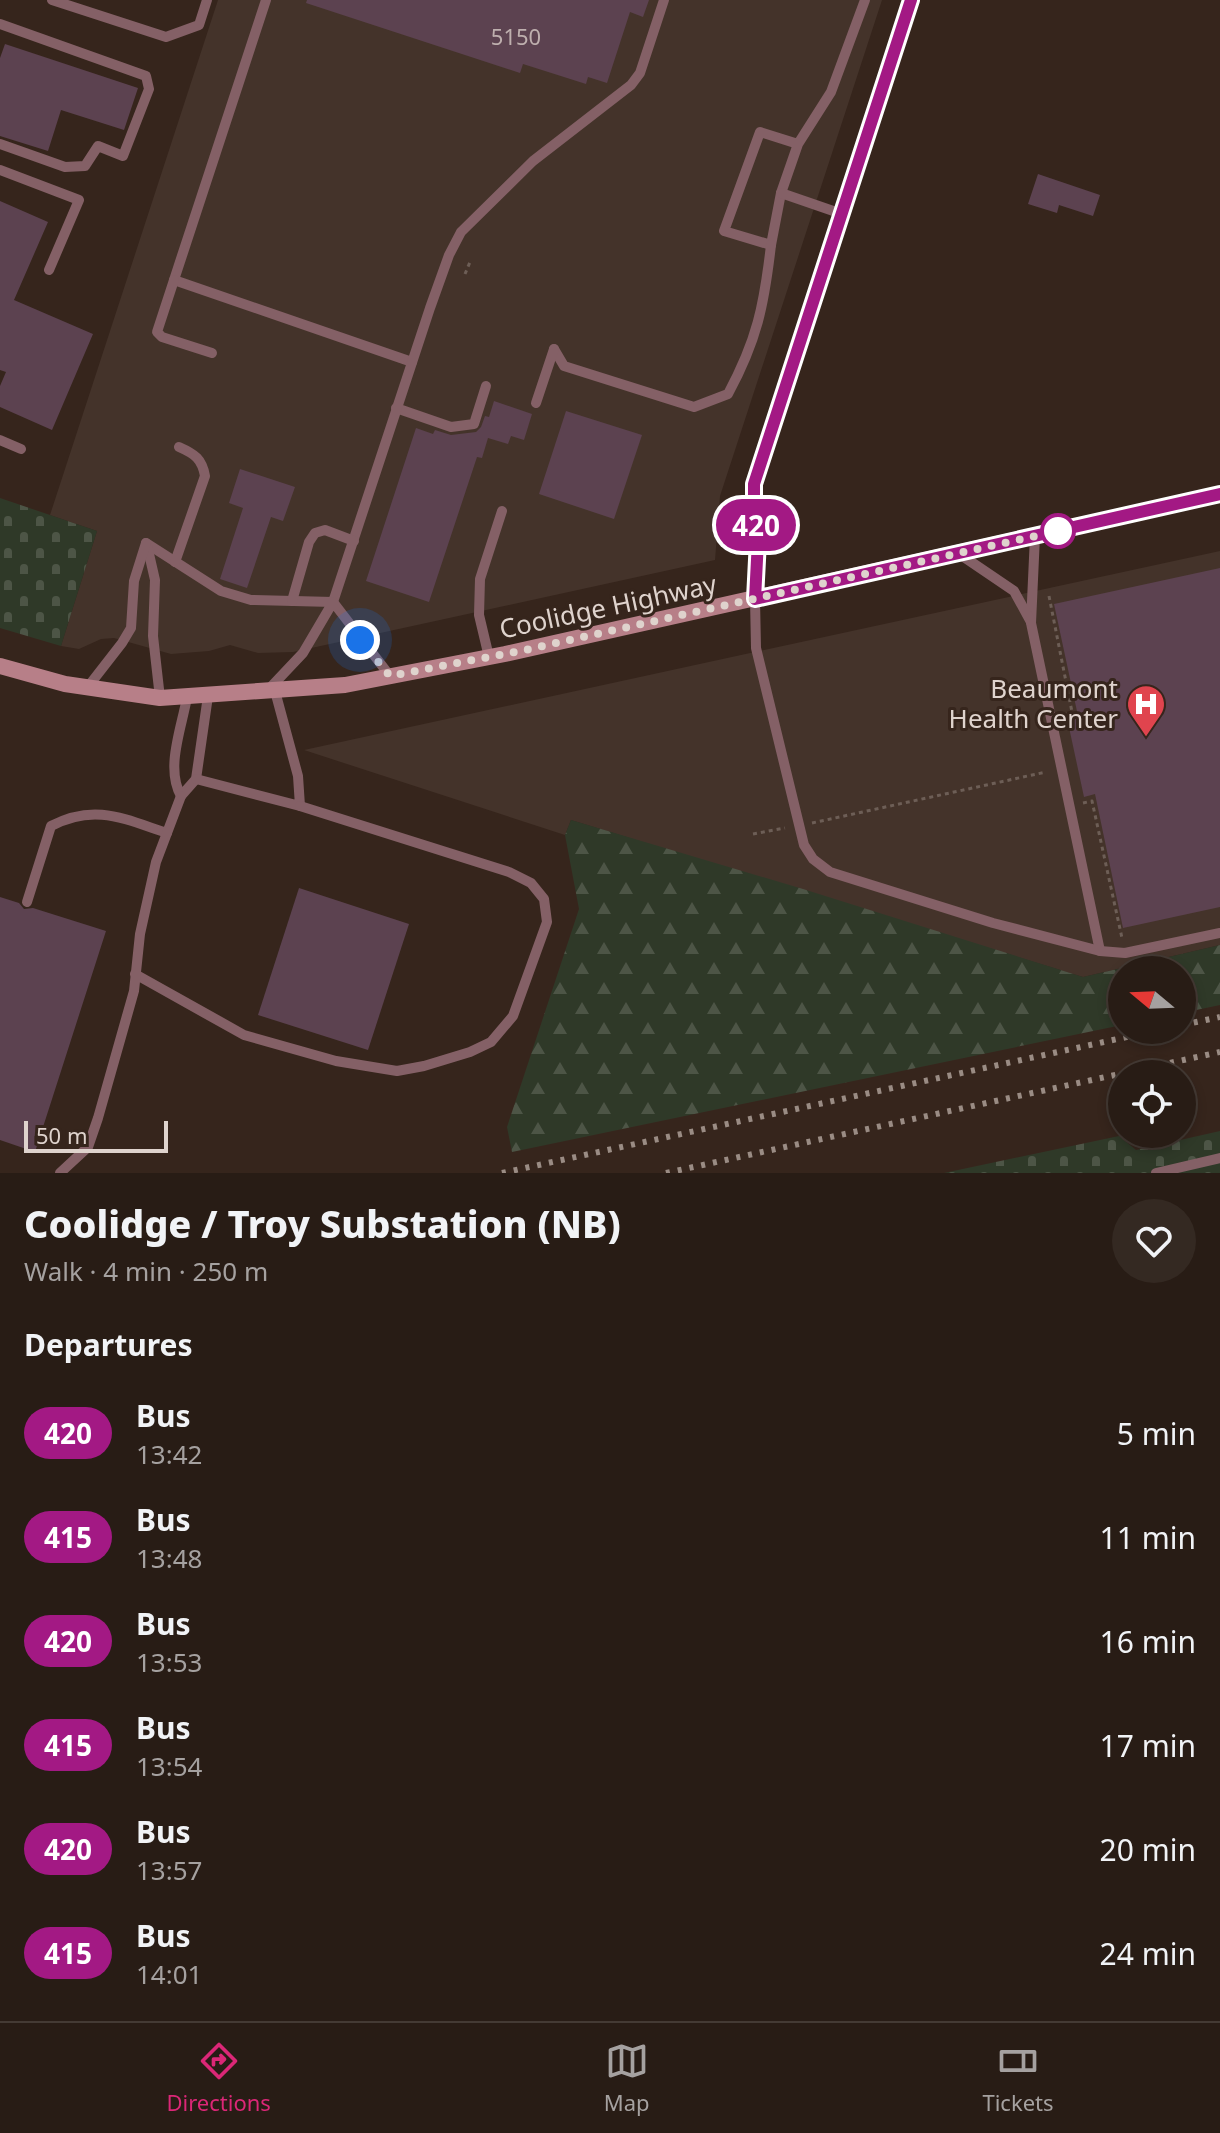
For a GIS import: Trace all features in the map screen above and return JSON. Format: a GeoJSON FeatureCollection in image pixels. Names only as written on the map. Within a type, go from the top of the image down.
{"type":"FeatureCollection","features":[{"type":"Feature","properties":{"kind":"main road","name":"Coolidge Highway"},"geometry":{"type":"LineString","coordinates":[[0,666],[87,688],[160,698],[345,685],[755,599],[1220,494]]}},
{"type":"Feature","properties":{"kind":"street"},"geometry":{"type":"LineString","coordinates":[[755,599],[758,540],[754,484],[911,0]]}},
{"type":"Feature","properties":{"kind":"lane"},"geometry":{"type":"LineString","coordinates":[[52,0],[166,37],[199,25],[207,0]]}},
{"type":"Feature","properties":{"kind":"lane"},"geometry":{"type":"LineString","coordinates":[[212,353],[162,337],[157,332],[266,0]]}},
{"type":"Feature","properties":{"kind":"lane"},"geometry":{"type":"LineString","coordinates":[[300,806],[298,776],[270,692],[303,653],[333,602],[449,255],[461,232],[533,161],[631,85],[640,73],[664,0]]}},
{"type":"Feature","properties":{"kind":"lane"},"geometry":{"type":"LineString","coordinates":[[536,403],[554,349],[564,366],[694,407],[728,394],[755,336],[765,298],[781,193],[798,144],[831,92],[865,0]]}},
{"type":"Feature","properties":{"kind":"lane"},"geometry":{"type":"LineString","coordinates":[[0,24],[146,76],[149,89],[123,156],[98,146],[85,166],[65,167],[0,144]]}},
{"type":"Feature","properties":{"kind":"lane"},"geometry":{"type":"LineString","coordinates":[[771,245],[724,231],[760,132],[798,144]]}},
{"type":"Feature","properties":{"kind":"lane"},"geometry":{"type":"LineString","coordinates":[[0,170],[79,200],[49,270]]}},
{"type":"Feature","properties":{"kind":"lane"},"geometry":{"type":"LineString","coordinates":[[781,193],[842,214]]}},
{"type":"Feature","properties":{"kind":"lane"},"geometry":{"type":"LineString","coordinates":[[174,280],[412,362]]}},
{"type":"Feature","properties":{"kind":"lane"},"geometry":{"type":"LineString","coordinates":[[396,408],[451,427],[474,424],[486,386]]}},
{"type":"Feature","properties":{"kind":"lane"},"geometry":{"type":"LineString","coordinates":[[0,440],[21,449]]}},
{"type":"Feature","properties":{"kind":"lane"},"geometry":{"type":"LineString","coordinates":[[175,562],[205,476],[203,463],[179,447]]}},
{"type":"Feature","properties":{"kind":"lane"},"geometry":{"type":"LineString","coordinates":[[489,657],[479,615],[480,579],[502,511]]}},
{"type":"Feature","properties":{"kind":"lane"},"geometry":{"type":"LineString","coordinates":[[292,601],[309,542],[315,533],[325,530],[354,541]]}},
{"type":"Feature","properties":{"kind":"lane"},"geometry":{"type":"LineString","coordinates":[[1035,536],[1031,623],[1100,951]]}},
{"type":"Feature","properties":{"kind":"lane"},"geometry":{"type":"LineString","coordinates":[[146,543],[221,591],[251,600],[333,602]]}},
{"type":"Feature","properties":{"kind":"lane"},"geometry":{"type":"LineString","coordinates":[[87,688],[131,628],[134,581],[146,543]]}},
{"type":"Feature","properties":{"kind":"lane"},"geometry":{"type":"LineString","coordinates":[[146,543],[155,580],[153,636],[160,698]]}},
{"type":"Feature","properties":{"kind":"lane"},"geometry":{"type":"LineString","coordinates":[[958,553],[1014,591],[1031,623]]}},
{"type":"Feature","properties":{"kind":"lane"},"geometry":{"type":"LineString","coordinates":[[755,599],[756,648],[804,845],[813,859],[830,872],[993,923],[1100,951],[1125,953],[1220,933]]}},
{"type":"Feature","properties":{"kind":"lane"},"geometry":{"type":"LineString","coordinates":[[333,602],[390,676]]}},
{"type":"Feature","properties":{"kind":"lane"},"geometry":{"type":"LineString","coordinates":[[60,1173],[88,1147],[117,1056],[156,862],[181,796],[196,779],[208,696]]}},
{"type":"Feature","properties":{"kind":"lane"},"geometry":{"type":"LineString","coordinates":[[181,796],[175,784],[174,765],[187,697]]}},
{"type":"Feature","properties":{"kind":"lane"},"geometry":{"type":"LineString","coordinates":[[135,974],[244,1035],[336,1061],[397,1071],[470,1052],[491,1042],[513,1016],[547,922],[544,899],[531,883],[509,872],[300,806],[196,779]]}},
{"type":"Feature","properties":{"kind":"lane"},"geometry":{"type":"LineString","coordinates":[[27,902],[51,826],[72,815],[107,814],[167,833]]}},
{"type":"Feature","properties":{"kind":"lane"},"geometry":{"type":"LineString","coordinates":[[1156,1173],[1220,1158]]}},
{"type":"Feature","properties":{"kind":"path"},"geometry":{"type":"LineString","coordinates":[[465,274],[470,262]]}},
{"type":"Feature","properties":{"kind":"path"},"geometry":{"type":"LineString","coordinates":[[1046,584],[1072,712],[1062,715]]}},
{"type":"Feature","properties":{"kind":"path"},"geometry":{"type":"LineString","coordinates":[[753,834],[1046,772]]}},
{"type":"Feature","properties":{"kind":"path"},"geometry":{"type":"LineString","coordinates":[[1082,803],[1092,801],[1125,953]]}},
{"type":"Feature","properties":{"kind":"shaded area"},"geometry":{"type":"Polygon","coordinates":[[[218,0],[882,0],[720,496],[715,560],[293,652],[258,653],[230,645],[209,651],[171,654],[114,638],[101,639],[79,649],[61,646],[97,531],[50,515],[218,0]]]}},
{"type":"Feature","properties":{"kind":"shaded area"},"geometry":{"type":"Polygon","coordinates":[[[1220,551],[1220,945],[1173,956],[1108,956],[1108,971],[1083,977],[571,820],[565,835],[304,750],[1220,551]]]}},
{"type":"Feature","properties":{"kind":"green space"},"geometry":{"type":"Polygon","coordinates":[[[0,498],[97,531],[61,646],[0,628],[0,498]]]}},
{"type":"Feature","properties":{"kind":"green space"},"geometry":{"type":"Polygon","coordinates":[[[571,820],[1083,977],[1108,971],[1108,1028],[512,1152],[507,1127],[579,909],[565,835],[571,820]]]}},
{"type":"Feature","properties":{"kind":"green space"},"geometry":{"type":"Polygon","coordinates":[[[1220,945],[1220,1005],[1196,1010],[1196,956],[1173,956],[1220,945]]]}},
{"type":"Feature","properties":{"kind":"green space"},"geometry":{"type":"Polygon","coordinates":[[[1220,1131],[1220,1173],[944,1173],[1108,1138],[1108,1148],[1196,1148],[1196,1136],[1220,1131]]]}},
{"type":"Feature","properties":{"kind":"building"},"geometry":{"type":"Polygon","coordinates":[[[307,0],[649,0],[643,17],[630,12],[607,83],[588,77],[586,84],[523,64],[520,73],[306,3],[307,0]]]}},
{"type":"Feature","properties":{"kind":"building"},"geometry":{"type":"Polygon","coordinates":[[[5,44],[138,88],[124,130],[61,110],[48,151],[0,136],[0,58],[5,44]]]}},
{"type":"Feature","properties":{"kind":"building"},"geometry":{"type":"Polygon","coordinates":[[[1038,174],[1100,195],[1093,216],[1059,205],[1057,213],[1028,204],[1038,174]]]}},
{"type":"Feature","properties":{"kind":"building"},"geometry":{"type":"Polygon","coordinates":[[[0,201],[48,222],[14,300],[93,334],[52,430],[0,407],[0,386],[6,372],[0,370],[0,201]]]}},
{"type":"Feature","properties":{"kind":"building"},"geometry":{"type":"Polygon","coordinates":[[[494,401],[532,414],[524,440],[511,436],[508,444],[488,438],[482,458],[477,457],[429,602],[366,581],[416,428],[433,434],[435,430],[451,435],[476,432],[485,416],[489,417],[494,401]]]}},
{"type":"Feature","properties":{"kind":"building"},"geometry":{"type":"Polygon","coordinates":[[[566,411],[642,435],[614,519],[539,494],[566,411]]]}},
{"type":"Feature","properties":{"kind":"building"},"geometry":{"type":"Polygon","coordinates":[[[240,469],[295,487],[283,521],[271,517],[247,588],[220,579],[243,508],[229,503],[240,469]]]}},
{"type":"Feature","properties":{"kind":"building","name":"Beaumont Health Center"},"geometry":{"type":"Polygon","coordinates":[[[1220,568],[1220,907],[1123,928],[1095,794],[1084,797],[1067,718],[1078,716],[1054,604],[1220,568]]]}},
{"type":"Feature","properties":{"kind":"building"},"geometry":{"type":"Polygon","coordinates":[[[299,888],[409,924],[368,1050],[258,1015],[299,888]]]}},
{"type":"Feature","properties":{"kind":"building"},"geometry":{"type":"Polygon","coordinates":[[[0,897],[19,903],[24,909],[33,908],[106,931],[35,1152],[0,1140],[0,897]]]}},
{"type":"Feature","properties":{"kind":"railway"},"geometry":{"type":"LineString","coordinates":[[1196,1022],[1220,1017]]}},
{"type":"Feature","properties":{"kind":"railway"},"geometry":{"type":"LineString","coordinates":[[502,1173],[1108,1041]]}},
{"type":"Feature","properties":{"kind":"railway"},"geometry":{"type":"LineString","coordinates":[[666,1173],[1220,1052]]}},
{"type":"Feature","properties":{"kind":"bus line","name":"420"},"geometry":{"type":"LineString","coordinates":[[911,0],[754,484],[758,540],[755,599],[1220,494]]}},
{"type":"Feature","properties":{"kind":"place","name":"Beaumont Health Center"},"geometry":{"type":"Point","coordinates":[1146,738]}},
{"type":"Feature","properties":{"kind":"route"},"geometry":{"type":"LineString","coordinates":[[360,640],[390,676],[525,650],[1058,531]]}}]}
